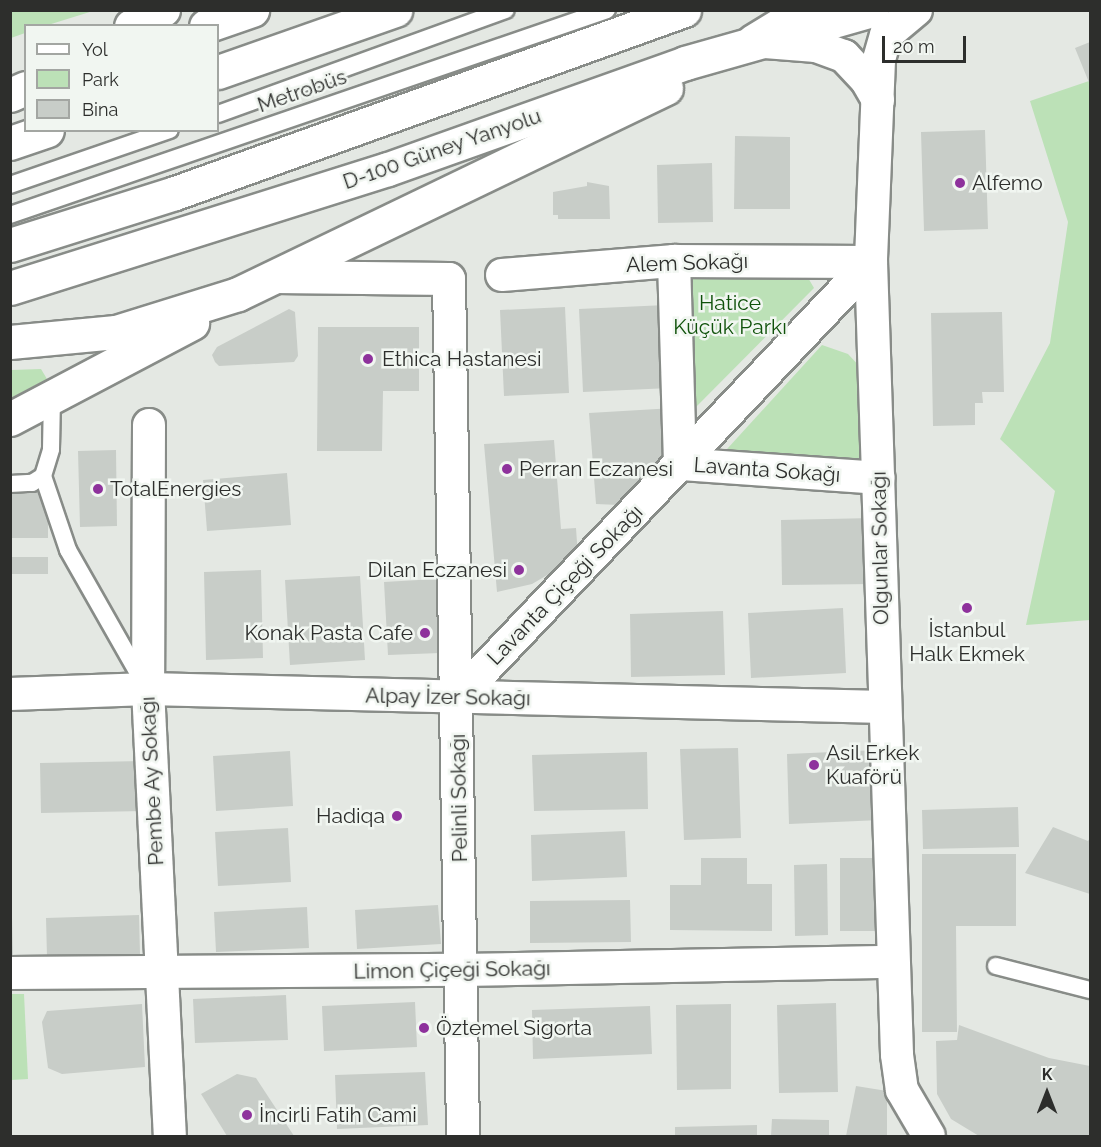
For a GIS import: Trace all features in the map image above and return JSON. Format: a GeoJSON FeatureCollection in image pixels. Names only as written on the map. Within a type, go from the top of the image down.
{"type":"FeatureCollection","features":[{"type":"Feature","properties":{"kind":"main road"},"geometry":{"type":"LineString","coordinates":[[135,24],[163,10]]}},
{"type":"Feature","properties":{"kind":"main road"},"geometry":{"type":"LineString","coordinates":[[212,24],[252,10]]}},
{"type":"Feature","properties":{"kind":"main road"},"geometry":{"type":"LineString","coordinates":[[219,72],[395,10]]}},
{"type":"Feature","properties":{"kind":"main road"},"geometry":{"type":"LineString","coordinates":[[10,245],[175,193],[684,10]]}},
{"type":"Feature","properties":{"kind":"main road"},"geometry":{"type":"LineString","coordinates":[[10,419],[172,335],[238,294],[644,100],[753,42],[804,10]]}},
{"type":"Feature","properties":{"kind":"main road","name":"D-100 Güney Yanyolu"},"geometry":{"type":"LineString","coordinates":[[10,288],[248,216],[753,42],[872,10]]}},
{"type":"Feature","properties":{"kind":"main road"},"geometry":{"type":"LineString","coordinates":[[10,95],[24,89]]}},
{"type":"Feature","properties":{"kind":"main road"},"geometry":{"type":"LineString","coordinates":[[10,143],[41,132]]}},
{"type":"Feature","properties":{"kind":"main road"},"geometry":{"type":"LineString","coordinates":[[10,342],[116,332],[238,294]]}},
{"type":"Feature","properties":{"kind":"street","name":"Olgunlar Sokağı"},"geometry":{"type":"LineString","coordinates":[[916,10],[886,34],[879,60],[871,262],[893,962],[902,1090],[910,1110],[928,1137]]}},
{"type":"Feature","properties":{"kind":"street"},"geometry":{"type":"LineString","coordinates":[[753,42],[816,46],[844,56],[867,81],[878,100]]}},
{"type":"Feature","properties":{"kind":"street","name":"Alem Sokağı"},"geometry":{"type":"LineString","coordinates":[[502,275],[674,261],[871,262]]}},
{"type":"Feature","properties":{"kind":"street","name":"Lavanta Sokağı"},"geometry":{"type":"LineString","coordinates":[[674,261],[680,464],[879,478]]}},
{"type":"Feature","properties":{"kind":"street","name":"Lavanta Çiçeği Sokağı"},"geometry":{"type":"LineString","coordinates":[[458,698],[871,262]]}},
{"type":"Feature","properties":{"kind":"street","name":"Pelinli Sokağı"},"geometry":{"type":"LineString","coordinates":[[276,276],[449,279],[458,698],[463,1137]]}},
{"type":"Feature","properties":{"kind":"street","name":"Pembe Ay Sokağı"},"geometry":{"type":"LineString","coordinates":[[149,425],[148,689],[170,1137]]}},
{"type":"Feature","properties":{"kind":"street","name":"Alpay İzer Sokağı"},"geometry":{"type":"LineString","coordinates":[[10,694],[148,689],[885,707]]}},
{"type":"Feature","properties":{"kind":"street","name":"Limon Çiçeği Sokağı"},"geometry":{"type":"LineString","coordinates":[[10,973],[461,970],[893,962]]}},
{"type":"Feature","properties":{"kind":"lane","name":"Metrobüs"},"geometry":{"type":"LineString","coordinates":[[219,114],[506,10]]}},
{"type":"Feature","properties":{"kind":"lane","name":"Metrobüs"},"geometry":{"type":"LineString","coordinates":[[10,215],[607,10]]}},
{"type":"Feature","properties":{"kind":"lane"},"geometry":{"type":"LineString","coordinates":[[10,185],[164,132]]}},
{"type":"Feature","properties":{"kind":"lane"},"geometry":{"type":"LineString","coordinates":[[52,398],[51,449],[43,476],[68,550],[148,689]]}},
{"type":"Feature","properties":{"kind":"lane"},"geometry":{"type":"LineString","coordinates":[[10,484],[32,483],[43,476]]}},
{"type":"Feature","properties":{"kind":"lane"},"geometry":{"type":"LineString","coordinates":[[996,966],[1090,990]]}},
{"type":"Feature","properties":{"kind":"green space"},"geometry":{"type":"Polygon","coordinates":[[[11,10],[93,11],[51,24],[24,24],[24,33],[11,38],[11,10]]]}},
{"type":"Feature","properties":{"kind":"green space"},"geometry":{"type":"Polygon","coordinates":[[[1089,81],[1090,620],[1026,625],[1055,491],[1000,439],[1050,343],[1068,222],[1030,101],[1089,81]]]}},
{"type":"Feature","properties":{"kind":"green space","name":"Hatice Küçük Parkı"},"geometry":{"type":"Polygon","coordinates":[[[691,276],[807,276],[814,288],[692,411],[691,276]]]}},
{"type":"Feature","properties":{"kind":"green space"},"geometry":{"type":"Polygon","coordinates":[[[822,345],[848,354],[863,370],[867,459],[858,470],[717,460],[822,345]]]}},
{"type":"Feature","properties":{"kind":"green space"},"geometry":{"type":"Polygon","coordinates":[[[41,369],[47,379],[11,398],[11,370],[41,369]]]}},
{"type":"Feature","properties":{"kind":"green space"},"geometry":{"type":"Polygon","coordinates":[[[11,994],[24,994],[28,1079],[11,1080],[11,994]]]}},
{"type":"Feature","properties":{"kind":"building"},"geometry":{"type":"Polygon","coordinates":[[[1090,42],[1090,85],[1075,48],[1090,42]]]}},
{"type":"Feature","properties":{"kind":"building"},"geometry":{"type":"Polygon","coordinates":[[[985,130],[988,229],[924,231],[921,132],[985,130]]]}},
{"type":"Feature","properties":{"kind":"building"},"geometry":{"type":"Polygon","coordinates":[[[735,136],[790,137],[790,209],[734,209],[735,136]]]}},
{"type":"Feature","properties":{"kind":"building"},"geometry":{"type":"Polygon","coordinates":[[[712,163],[713,222],[658,223],[657,165],[712,163]]]}},
{"type":"Feature","properties":{"kind":"building"},"geometry":{"type":"Polygon","coordinates":[[[587,182],[609,186],[610,219],[558,219],[558,215],[553,215],[553,192],[587,186],[587,182]]]}},
{"type":"Feature","properties":{"kind":"building"},"geometry":{"type":"Polygon","coordinates":[[[666,305],[670,388],[583,392],[579,309],[666,305]]]}},
{"type":"Feature","properties":{"kind":"building"},"geometry":{"type":"Polygon","coordinates":[[[565,307],[569,393],[504,396],[500,310],[565,307]]]}},
{"type":"Feature","properties":{"kind":"building"},"geometry":{"type":"Polygon","coordinates":[[[289,309],[295,312],[298,356],[294,362],[219,366],[215,362],[212,355],[217,347],[289,309]]]}},
{"type":"Feature","properties":{"kind":"building"},"geometry":{"type":"Polygon","coordinates":[[[1002,312],[1004,392],[982,392],[983,403],[975,403],[975,425],[933,426],[931,313],[1002,312]]]}},
{"type":"Feature","properties":{"kind":"building","name":"Ethica Hastanesi"},"geometry":{"type":"Polygon","coordinates":[[[318,327],[419,327],[419,391],[383,391],[382,451],[317,451],[318,327]]]}},
{"type":"Feature","properties":{"kind":"building"},"geometry":{"type":"Polygon","coordinates":[[[674,408],[673,442],[660,463],[619,505],[596,504],[589,413],[674,408]]]}},
{"type":"Feature","properties":{"kind":"building"},"geometry":{"type":"Polygon","coordinates":[[[554,440],[561,529],[576,528],[578,557],[532,584],[497,592],[484,444],[554,440]]]}},
{"type":"Feature","properties":{"kind":"building","name":"TotalEnergies"},"geometry":{"type":"Polygon","coordinates":[[[116,450],[117,526],[80,527],[78,451],[116,450]]]}},
{"type":"Feature","properties":{"kind":"building"},"geometry":{"type":"Polygon","coordinates":[[[287,473],[291,525],[207,531],[203,480],[287,473]]]}},
{"type":"Feature","properties":{"kind":"building"},"geometry":{"type":"Polygon","coordinates":[[[10,474],[48,474],[48,538],[10,538],[10,474]]]}},
{"type":"Feature","properties":{"kind":"building"},"geometry":{"type":"Polygon","coordinates":[[[873,518],[874,584],[782,585],[781,520],[873,518]]]}},
{"type":"Feature","properties":{"kind":"building"},"geometry":{"type":"Polygon","coordinates":[[[10,557],[48,557],[48,574],[10,574],[10,557]]]}},
{"type":"Feature","properties":{"kind":"building"},"geometry":{"type":"Polygon","coordinates":[[[261,570],[263,658],[206,660],[204,572],[261,570]]]}},
{"type":"Feature","properties":{"kind":"building"},"geometry":{"type":"Polygon","coordinates":[[[360,576],[365,660],[290,665],[285,580],[360,576]]]}},
{"type":"Feature","properties":{"kind":"building"},"geometry":{"type":"Polygon","coordinates":[[[436,579],[440,653],[388,655],[384,582],[436,579]]]}},
{"type":"Feature","properties":{"kind":"building"},"geometry":{"type":"Polygon","coordinates":[[[843,608],[846,673],[751,678],[748,613],[843,608]]]}},
{"type":"Feature","properties":{"kind":"building"},"geometry":{"type":"Polygon","coordinates":[[[723,611],[725,675],[631,677],[630,614],[723,611]]]}},
{"type":"Feature","properties":{"kind":"building"},"geometry":{"type":"Polygon","coordinates":[[[738,748],[741,838],[684,840],[680,749],[738,748]]]}},
{"type":"Feature","properties":{"kind":"building"},"geometry":{"type":"Polygon","coordinates":[[[878,750],[881,820],[789,824],[787,754],[878,750]]]}},
{"type":"Feature","properties":{"kind":"building"},"geometry":{"type":"Polygon","coordinates":[[[290,751],[293,806],[216,811],[213,756],[290,751]]]}},
{"type":"Feature","properties":{"kind":"building"},"geometry":{"type":"Polygon","coordinates":[[[647,752],[648,809],[534,811],[532,755],[647,752]]]}},
{"type":"Feature","properties":{"kind":"building"},"geometry":{"type":"Polygon","coordinates":[[[143,761],[144,811],[41,813],[40,763],[143,761]]]}},
{"type":"Feature","properties":{"kind":"building"},"geometry":{"type":"Polygon","coordinates":[[[1018,807],[1019,847],[923,849],[922,810],[1018,807]]]}},
{"type":"Feature","properties":{"kind":"building"},"geometry":{"type":"Polygon","coordinates":[[[1053,827],[1088,841],[1090,838],[1090,894],[1025,873],[1053,827]]]}},
{"type":"Feature","properties":{"kind":"building"},"geometry":{"type":"Polygon","coordinates":[[[288,828],[291,882],[218,886],[215,832],[288,828]]]}},
{"type":"Feature","properties":{"kind":"building"},"geometry":{"type":"Polygon","coordinates":[[[625,831],[627,877],[532,881],[531,835],[625,831]]]}},
{"type":"Feature","properties":{"kind":"building"},"geometry":{"type":"Polygon","coordinates":[[[922,854],[1016,854],[1016,926],[956,926],[957,1032],[922,1032],[922,854]]]}},
{"type":"Feature","properties":{"kind":"building"},"geometry":{"type":"Polygon","coordinates":[[[701,858],[747,858],[747,884],[772,884],[772,931],[670,930],[670,885],[701,885],[701,858]]]}},
{"type":"Feature","properties":{"kind":"building"},"geometry":{"type":"Polygon","coordinates":[[[840,858],[876,858],[877,931],[840,931],[840,858]]]}},
{"type":"Feature","properties":{"kind":"building"},"geometry":{"type":"Polygon","coordinates":[[[827,864],[828,935],[795,936],[794,865],[827,864]]]}},
{"type":"Feature","properties":{"kind":"building"},"geometry":{"type":"Polygon","coordinates":[[[630,900],[631,942],[530,943],[530,901],[630,900]]]}},
{"type":"Feature","properties":{"kind":"building"},"geometry":{"type":"Polygon","coordinates":[[[438,905],[441,944],[357,949],[355,910],[438,905]]]}},
{"type":"Feature","properties":{"kind":"building"},"geometry":{"type":"Polygon","coordinates":[[[307,907],[309,948],[216,952],[214,912],[307,907]]]}},
{"type":"Feature","properties":{"kind":"building"},"geometry":{"type":"Polygon","coordinates":[[[139,915],[140,954],[47,957],[46,918],[139,915]]]}},
{"type":"Feature","properties":{"kind":"building"},"geometry":{"type":"Polygon","coordinates":[[[10,917],[12,917],[13,955],[10,955],[10,917]]]}},
{"type":"Feature","properties":{"kind":"building"},"geometry":{"type":"Polygon","coordinates":[[[286,995],[288,1040],[195,1043],[193,999],[286,995]]]}},
{"type":"Feature","properties":{"kind":"building"},"geometry":{"type":"Polygon","coordinates":[[[415,1002],[417,1047],[324,1051],[322,1006],[415,1002]]]}},
{"type":"Feature","properties":{"kind":"building"},"geometry":{"type":"Polygon","coordinates":[[[836,1003],[838,1092],[779,1093],[777,1005],[836,1003]]]}},
{"type":"Feature","properties":{"kind":"building"},"geometry":{"type":"Polygon","coordinates":[[[142,1004],[145,1067],[62,1074],[48,1068],[42,1022],[47,1011],[142,1004]]]}},
{"type":"Feature","properties":{"kind":"building"},"geometry":{"type":"Polygon","coordinates":[[[731,1004],[731,1089],[677,1090],[676,1005],[731,1004]]]}},
{"type":"Feature","properties":{"kind":"building"},"geometry":{"type":"Polygon","coordinates":[[[650,1006],[652,1054],[533,1059],[532,1010],[650,1006]]]}},
{"type":"Feature","properties":{"kind":"building"},"geometry":{"type":"Polygon","coordinates":[[[959,1025],[1049,1058],[1090,1066],[1090,1136],[979,1136],[951,1119],[937,1094],[936,1041],[957,1040],[959,1025]]]}},
{"type":"Feature","properties":{"kind":"building"},"geometry":{"type":"Polygon","coordinates":[[[425,1072],[428,1125],[337,1129],[335,1075],[425,1072]]]}},
{"type":"Feature","properties":{"kind":"building","name":"İncirli Fatih Cami"},"geometry":{"type":"Polygon","coordinates":[[[237,1074],[256,1078],[294,1136],[227,1136],[201,1094],[237,1074]]]}},
{"type":"Feature","properties":{"kind":"building"},"geometry":{"type":"Polygon","coordinates":[[[856,1086],[887,1091],[887,1136],[846,1136],[856,1086]]]}},
{"type":"Feature","properties":{"kind":"building"},"geometry":{"type":"Polygon","coordinates":[[[772,1119],[829,1120],[829,1136],[771,1136],[772,1119]]]}},
{"type":"Feature","properties":{"kind":"building"},"geometry":{"type":"Polygon","coordinates":[[[757,1125],[757,1136],[675,1136],[675,1127],[757,1125]]]}},
{"type":"Feature","properties":{"kind":"place","name":"Alfemo"},"geometry":{"type":"Point","coordinates":[960,183]}},
{"type":"Feature","properties":{"kind":"place","name":"Ethica Hastanesi"},"geometry":{"type":"Point","coordinates":[368,359]}},
{"type":"Feature","properties":{"kind":"place","name":"Perran Eczanesi"},"geometry":{"type":"Point","coordinates":[507,469]}},
{"type":"Feature","properties":{"kind":"place","name":"TotalEnergies"},"geometry":{"type":"Point","coordinates":[98,489]}},
{"type":"Feature","properties":{"kind":"place","name":"Dilan Eczanesi"},"geometry":{"type":"Point","coordinates":[519,570]}},
{"type":"Feature","properties":{"kind":"place","name":"İstanbul Halk Ekmek"},"geometry":{"type":"Point","coordinates":[967,608]}},
{"type":"Feature","properties":{"kind":"place","name":"Konak Pasta Cafe"},"geometry":{"type":"Point","coordinates":[425,633]}},
{"type":"Feature","properties":{"kind":"place","name":"Asil Erkek Kuaförü"},"geometry":{"type":"Point","coordinates":[814,765]}},
{"type":"Feature","properties":{"kind":"place","name":"Hadiqa"},"geometry":{"type":"Point","coordinates":[397,816]}},
{"type":"Feature","properties":{"kind":"place","name":"Öztemel Sigorta"},"geometry":{"type":"Point","coordinates":[424,1028]}},
{"type":"Feature","properties":{"kind":"place","name":"İncirli Fatih Cami"},"geometry":{"type":"Point","coordinates":[247,1115]}}]}
